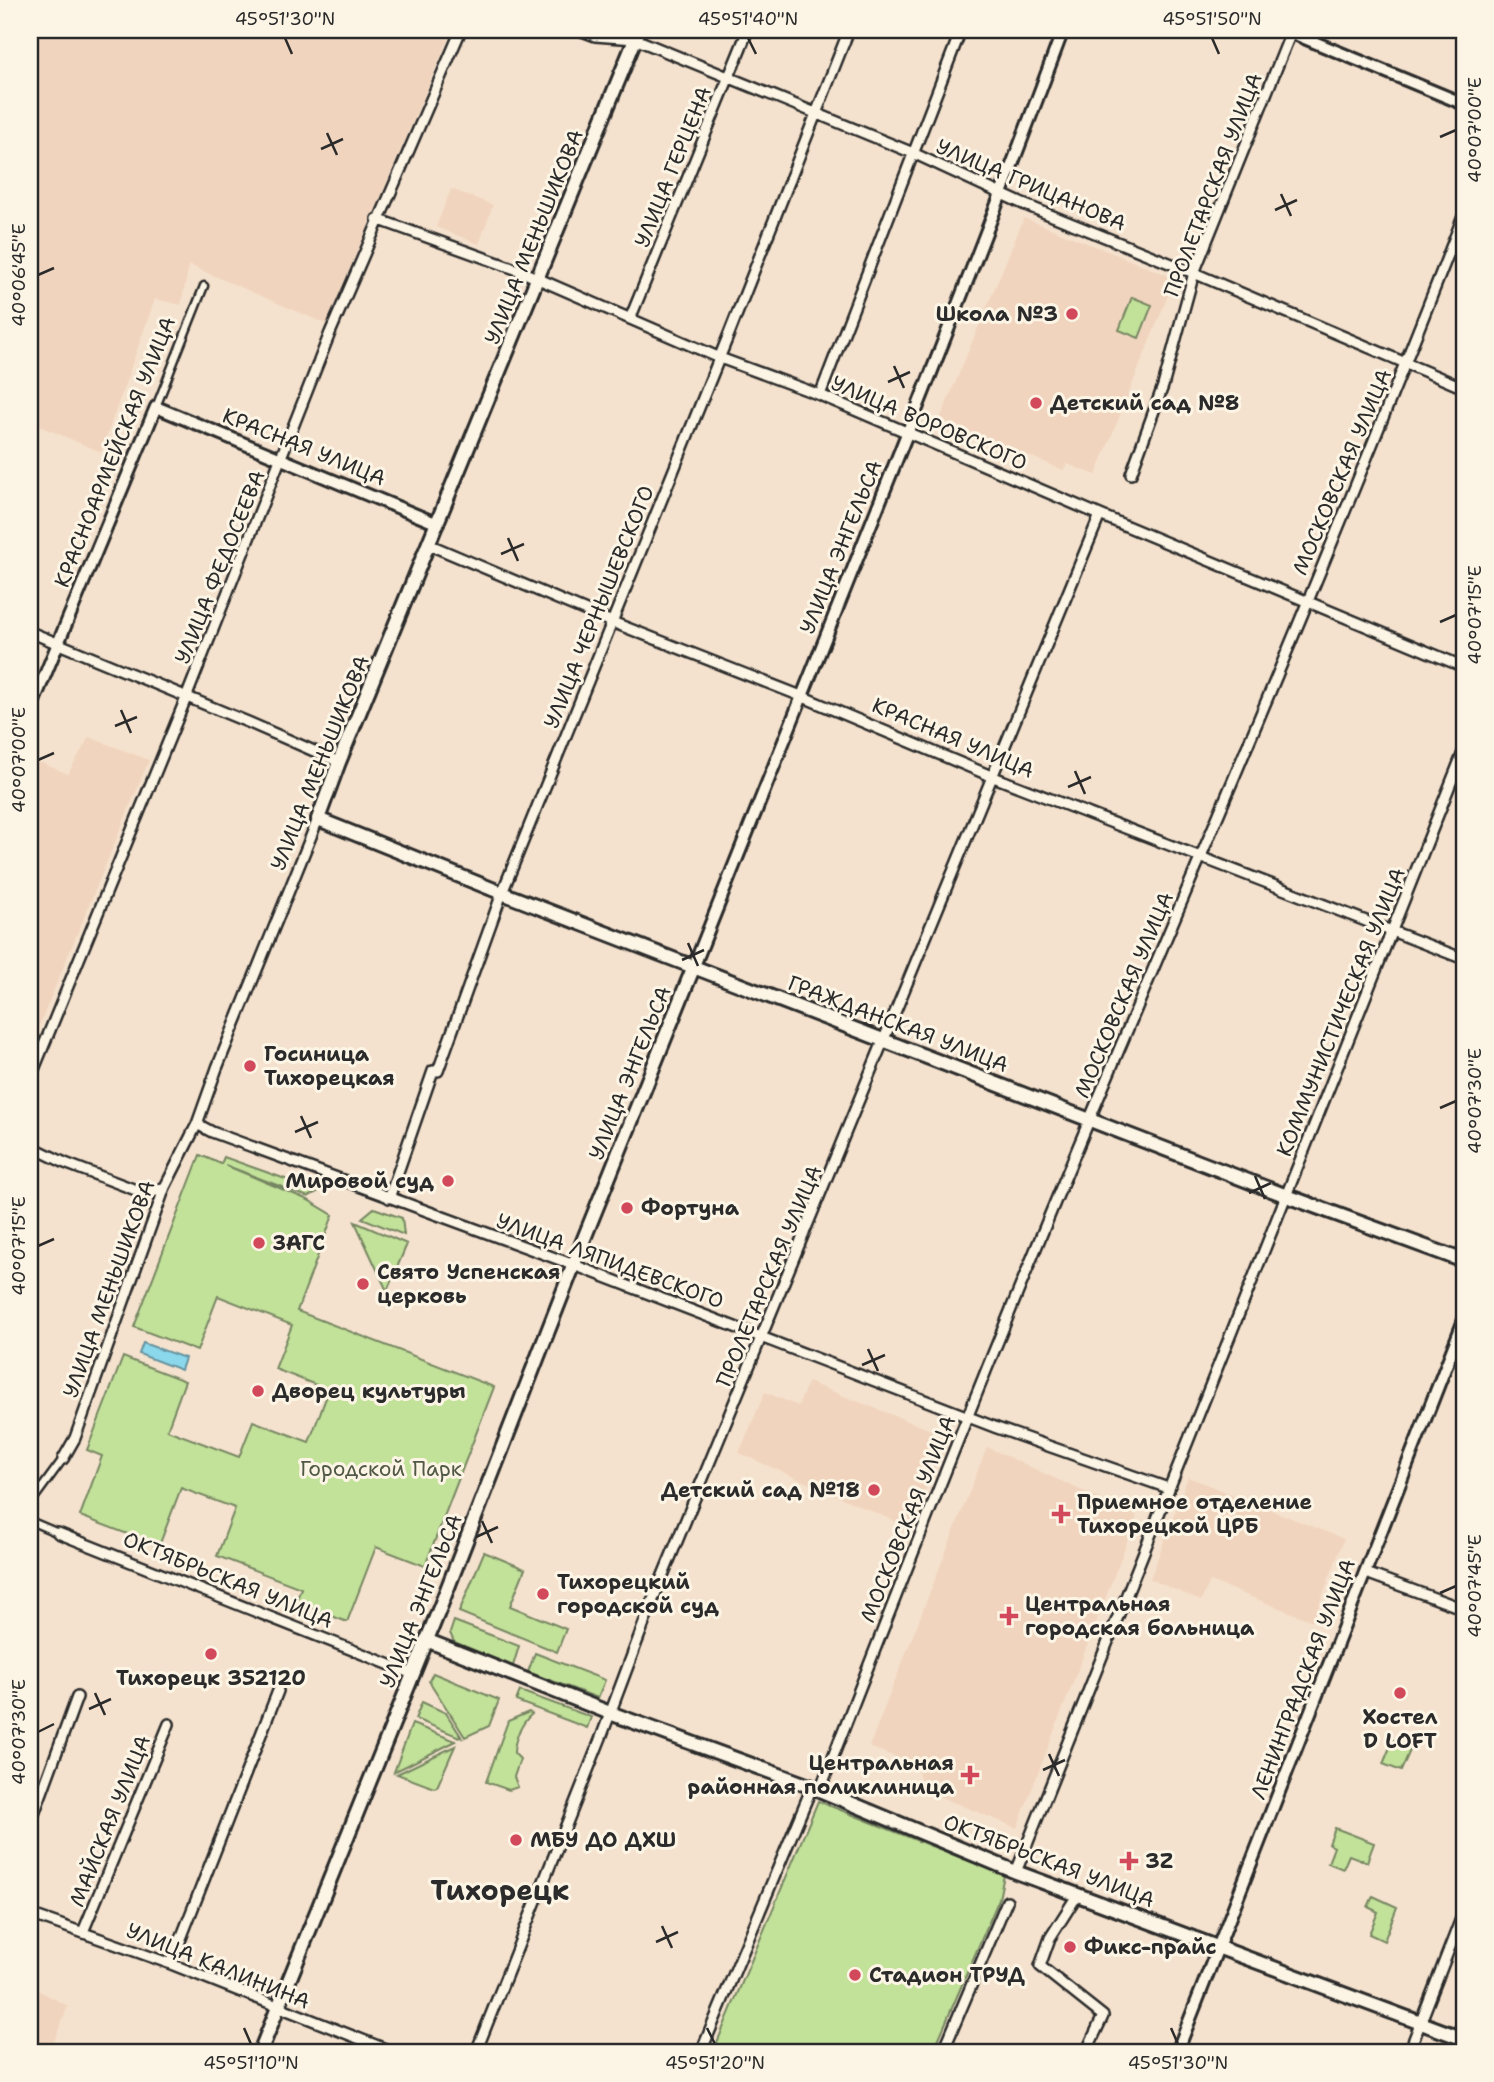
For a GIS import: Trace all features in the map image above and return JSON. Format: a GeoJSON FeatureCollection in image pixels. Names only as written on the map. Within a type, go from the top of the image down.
{"type":"FeatureCollection","features":[{"type":"Feature","properties":{"kind":"main road","name":"УЛИЦА МЕНЬШИКОВА"},"geometry":{"type":"LineString","coordinates":[[318,819],[637,34]]}},
{"type":"Feature","properties":{"kind":"main road","name":"ГРАЖДАНСКАЯ УЛИЦА"},"geometry":{"type":"LineString","coordinates":[[318,819],[502,893],[1287,1196],[1464,1261]]}},
{"type":"Feature","properties":{"kind":"main road","name":"УЛИЦА ЭНГЕЛЬСА"},"geometry":{"type":"LineString","coordinates":[[260,2052],[694,966]]}},
{"type":"Feature","properties":{"kind":"main road","name":"ОКТЯБРЬСКАЯ УЛИЦА"},"geometry":{"type":"LineString","coordinates":[[426,1640],[610,1713],[816,1789],[1016,1872],[1464,2039]]}},
{"type":"Feature","properties":{"kind":"street","name":"УЛИЦА ФЕДОСЕЕВА"},"geometry":{"type":"LineString","coordinates":[[30,1079],[186,698],[330,333],[461,30]]}},
{"type":"Feature","properties":{"kind":"street","name":"УЛИЦА ГРИЦАНОВА"},"geometry":{"type":"LineString","coordinates":[[579,30],[595,36],[637,34],[729,77],[913,153],[1002,194],[1464,388]]}},
{"type":"Feature","properties":{"kind":"street","name":"УЛИЦА ГЕРЦЕНА"},"geometry":{"type":"LineString","coordinates":[[630,318],[748,30]]}},
{"type":"Feature","properties":{"kind":"street","name":"УЛИЦА ЧЕРНЫШЕВСКОГО"},"geometry":{"type":"LineString","coordinates":[[389,1198],[433,1072],[438,1071],[502,893],[720,358],[849,30]]}},
{"type":"Feature","properties":{"kind":"street"},"geometry":{"type":"LineString","coordinates":[[820,395],[961,30]]}},
{"type":"Feature","properties":{"kind":"street","name":"УЛИЦА ЭНГЕЛЬСА"},"geometry":{"type":"LineString","coordinates":[[694,966],[1002,194],[1063,30]]}},
{"type":"Feature","properties":{"kind":"street"},"geometry":{"type":"LineString","coordinates":[[1290,31],[1464,104]]}},
{"type":"Feature","properties":{"kind":"street","name":"ПРОЛЕТАРСКАЯ УЛИЦА"},"geometry":{"type":"LineString","coordinates":[[1131,474],[1163,386],[1194,273],[1290,31]]}},
{"type":"Feature","properties":{"kind":"street","name":"МОСКОВСКАЯ УЛИЦА"},"geometry":{"type":"LineString","coordinates":[[701,2052],[816,1789],[1090,1119],[1202,858],[1407,362],[1464,214]]}},
{"type":"Feature","properties":{"kind":"street","name":"УЛИЦА ВОРОВСКОГО"},"geometry":{"type":"LineString","coordinates":[[377,219],[518,270],[720,358],[820,395],[1464,667]]}},
{"type":"Feature","properties":{"kind":"street","name":"КРАСНОАРМЕЙСКАЯ УЛИЦА"},"geometry":{"type":"LineString","coordinates":[[30,711],[204,286]]}},
{"type":"Feature","properties":{"kind":"street","name":"КРАСНАЯ УЛИЦА"},"geometry":{"type":"LineString","coordinates":[[156,407],[438,524]]}},
{"type":"Feature","properties":{"kind":"street","name":"ПРОЛЕТАРСКАЯ УЛИЦА"},"geometry":{"type":"LineString","coordinates":[[476,2052],[652,1602],[1100,515]]}},
{"type":"Feature","properties":{"kind":"street","name":"КРАСНАЯ УЛИЦА"},"geometry":{"type":"LineString","coordinates":[[430,545],[991,776],[1464,959]]}},
{"type":"Feature","properties":{"kind":"street"},"geometry":{"type":"LineString","coordinates":[[30,632],[339,762]]}},
{"type":"Feature","properties":{"kind":"street","name":"КОММУНИСТИЧЕСКАЯ УЛИЦА"},"geometry":{"type":"LineString","coordinates":[[1016,1872],[1464,750]]}},
{"type":"Feature","properties":{"kind":"street","name":"УЛИЦА МЕНЬШИКОВА"},"geometry":{"type":"LineString","coordinates":[[30,1504],[75,1438],[165,1186],[197,1124],[318,819]]}},
{"type":"Feature","properties":{"kind":"street","name":"УЛИЦА ЛЯПИДЕВСКОГО"},"geometry":{"type":"LineString","coordinates":[[197,1124],[212,1132],[574,1265],[969,1416],[1168,1488]]}},
{"type":"Feature","properties":{"kind":"street"},"geometry":{"type":"LineString","coordinates":[[30,1146],[65,1163],[141,1192],[153,1192],[165,1186]]}},
{"type":"Feature","properties":{"kind":"street","name":"ЛЕНИНГРАДСКАЯ УЛИЦА"},"geometry":{"type":"LineString","coordinates":[[1177,2052],[1464,1320]]}},
{"type":"Feature","properties":{"kind":"street","name":"ОКТЯБРЬСКАЯ УЛИЦА"},"geometry":{"type":"LineString","coordinates":[[30,1521],[413,1674]]}},
{"type":"Feature","properties":{"kind":"street"},"geometry":{"type":"LineString","coordinates":[[1366,1573],[1464,1609]]}},
{"type":"Feature","properties":{"kind":"street"},"geometry":{"type":"LineString","coordinates":[[171,1964],[278,1691]]}},
{"type":"Feature","properties":{"kind":"street"},"geometry":{"type":"LineString","coordinates":[[30,1825],[78,1697]]}},
{"type":"Feature","properties":{"kind":"street","name":"МАЙСКАЯ УЛИЦА"},"geometry":{"type":"LineString","coordinates":[[83,1932],[169,1724]]}},
{"type":"Feature","properties":{"kind":"street"},"geometry":{"type":"LineString","coordinates":[[1078,1894],[1063,1921],[1050,1937],[1040,1966],[1103,2016],[1087,2050],[1101,2052]]}},
{"type":"Feature","properties":{"kind":"street"},"geometry":{"type":"LineString","coordinates":[[943,2052],[1006,1901]]}},
{"type":"Feature","properties":{"kind":"street"},"geometry":{"type":"LineString","coordinates":[[1409,2052],[1464,1911]]}},
{"type":"Feature","properties":{"kind":"street","name":"УЛИЦА КАЛИНИНА"},"geometry":{"type":"LineString","coordinates":[[30,1914],[171,1964],[393,2052]]}},
{"type":"Feature","properties":{"kind":"shaded area"},"geometry":{"type":"Polygon","coordinates":[[[30,30],[452,30],[326,324],[189,265],[181,305],[155,299],[101,452],[30,422],[30,30]]]}},
{"type":"Feature","properties":{"kind":"shaded area"},"geometry":{"type":"Polygon","coordinates":[[[451,189],[493,205],[479,244],[436,227],[451,189]]]}},
{"type":"Feature","properties":{"kind":"shaded area"},"geometry":{"type":"Polygon","coordinates":[[[1024,218],[1175,278],[1096,475],[1067,464],[1063,470],[940,419],[1024,218]]]}},
{"type":"Feature","properties":{"kind":"shaded area"},"geometry":{"type":"Polygon","coordinates":[[[89,737],[149,760],[30,1048],[30,758],[68,774],[89,737]]]}},
{"type":"Feature","properties":{"kind":"shaded area","name":"Детский сад №18"},"geometry":{"type":"Polygon","coordinates":[[[808,1382],[949,1437],[908,1527],[739,1453],[765,1392],[798,1406],[808,1382]]]}},
{"type":"Feature","properties":{"kind":"shaded area","name":"Центральная городская больница"},"geometry":{"type":"Polygon","coordinates":[[[987,1447],[1137,1516],[1017,1828],[923,1790],[916,1765],[869,1747],[987,1447]]]}},
{"type":"Feature","properties":{"kind":"shaded area"},"geometry":{"type":"Polygon","coordinates":[[[1188,1477],[1344,1539],[1313,1621],[1210,1581],[1201,1601],[1150,1579],[1188,1477]]]}},
{"type":"Feature","properties":{"kind":"shaded area"},"geometry":{"type":"Polygon","coordinates":[[[30,1986],[68,2006],[50,2052],[30,2052],[30,1986]]]}},
{"type":"Feature","properties":{"kind":"green space"},"geometry":{"type":"Polygon","coordinates":[[[1132,297],[1152,305],[1139,338],[1119,330],[1132,297]]]}},
{"type":"Feature","properties":{"kind":"green space","name":"Городской Парк"},"geometry":{"type":"Polygon","coordinates":[[[200,1155],[221,1164],[224,1157],[319,1191],[308,1197],[225,1165],[308,1200],[333,1215],[297,1311],[494,1387],[425,1566],[376,1547],[347,1622],[296,1602],[301,1588],[217,1556],[235,1508],[181,1488],[159,1546],[80,1516],[102,1456],[87,1450],[123,1357],[185,1381],[167,1430],[239,1457],[253,1421],[309,1442],[329,1390],[275,1369],[292,1325],[218,1296],[197,1351],[134,1327],[200,1155]]]}},
{"type":"Feature","properties":{"kind":"green space"},"geometry":{"type":"Polygon","coordinates":[[[374,1208],[402,1218],[404,1235],[362,1218],[374,1208]]]}},
{"type":"Feature","properties":{"kind":"green space"},"geometry":{"type":"Polygon","coordinates":[[[355,1222],[407,1244],[387,1291],[355,1222]]]}},
{"type":"Feature","properties":{"kind":"green space"},"geometry":{"type":"Polygon","coordinates":[[[484,1552],[525,1569],[510,1606],[566,1629],[557,1652],[459,1612],[484,1552]]]}},
{"type":"Feature","properties":{"kind":"green space"},"geometry":{"type":"Polygon","coordinates":[[[454,1621],[519,1646],[513,1666],[454,1642],[450,1633],[454,1621]]]}},
{"type":"Feature","properties":{"kind":"green space"},"geometry":{"type":"Polygon","coordinates":[[[535,1653],[605,1680],[598,1698],[528,1672],[535,1653]]]}},
{"type":"Feature","properties":{"kind":"green space"},"geometry":{"type":"Polygon","coordinates":[[[433,1673],[499,1700],[489,1726],[465,1737],[429,1681],[433,1673]]]}},
{"type":"Feature","properties":{"kind":"green space"},"geometry":{"type":"Polygon","coordinates":[[[520,1691],[591,1717],[587,1728],[516,1701],[520,1691]]]}},
{"type":"Feature","properties":{"kind":"green space"},"geometry":{"type":"Polygon","coordinates":[[[422,1702],[446,1713],[462,1738],[415,1719],[422,1702]]]}},
{"type":"Feature","properties":{"kind":"green space"},"geometry":{"type":"Polygon","coordinates":[[[529,1712],[532,1714],[522,1726],[514,1748],[514,1753],[520,1759],[514,1777],[518,1787],[509,1790],[486,1782],[508,1721],[529,1712]]]}},
{"type":"Feature","properties":{"kind":"green space"},"geometry":{"type":"Polygon","coordinates":[[[412,1724],[456,1741],[394,1772],[412,1724]]]}},
{"type":"Feature","properties":{"kind":"green space"},"geometry":{"type":"Polygon","coordinates":[[[1393,1740],[1411,1748],[1401,1771],[1383,1764],[1393,1740]]]}},
{"type":"Feature","properties":{"kind":"green space"},"geometry":{"type":"Polygon","coordinates":[[[455,1746],[437,1787],[397,1774],[455,1746]]]}},
{"type":"Feature","properties":{"kind":"green space","name":"Стадион ТРУД"},"geometry":{"type":"Polygon","coordinates":[[[818,1801],[1004,1875],[999,1899],[933,2052],[713,2052],[818,1801]]]}},
{"type":"Feature","properties":{"kind":"green space"},"geometry":{"type":"Polygon","coordinates":[[[1335,1828],[1374,1843],[1367,1862],[1349,1855],[1343,1869],[1328,1863],[1334,1847],[1329,1844],[1335,1828]]]}},
{"type":"Feature","properties":{"kind":"green space"},"geometry":{"type":"Polygon","coordinates":[[[1373,1896],[1397,1907],[1384,1941],[1369,1934],[1378,1912],[1368,1907],[1373,1896]]]}},
{"type":"Feature","properties":{"kind":"water"},"geometry":{"type":"Polygon","coordinates":[[[143,1343],[185,1358],[181,1370],[139,1354],[143,1343]]]}},
{"type":"Feature","properties":{"kind":"place","name":"Школа №3"},"geometry":{"type":"Point","coordinates":[1072,314]}},
{"type":"Feature","properties":{"kind":"place","name":"Детский сад №8"},"geometry":{"type":"Point","coordinates":[1036,403]}},
{"type":"Feature","properties":{"kind":"place","name":"Госиница Тихорецкая"},"geometry":{"type":"Point","coordinates":[250,1066]}},
{"type":"Feature","properties":{"kind":"place","name":"Мировой суд"},"geometry":{"type":"Point","coordinates":[448,1181]}},
{"type":"Feature","properties":{"kind":"place","name":"Фортуна"},"geometry":{"type":"Point","coordinates":[627,1208]}},
{"type":"Feature","properties":{"kind":"place","name":"ЗАГС"},"geometry":{"type":"Point","coordinates":[259,1243]}},
{"type":"Feature","properties":{"kind":"place","name":"Свято Успенская церковь"},"geometry":{"type":"Point","coordinates":[363,1284]}},
{"type":"Feature","properties":{"kind":"place","name":"Дворец культуры"},"geometry":{"type":"Point","coordinates":[258,1391]}},
{"type":"Feature","properties":{"kind":"place","name":"Детский сад №18"},"geometry":{"type":"Point","coordinates":[874,1490]}},
{"type":"Feature","properties":{"kind":"place","name":"Приемное отделение Тихорецкой ЦРБ"},"geometry":{"type":"Point","coordinates":[1061,1514]}},
{"type":"Feature","properties":{"kind":"place","name":"Тихорецкий городской суд"},"geometry":{"type":"Point","coordinates":[543,1594]}},
{"type":"Feature","properties":{"kind":"place","name":"Центральная городская больница"},"geometry":{"type":"Point","coordinates":[1009,1616]}},
{"type":"Feature","properties":{"kind":"place","name":"Тихорецк 352120"},"geometry":{"type":"Point","coordinates":[211,1654]}},
{"type":"Feature","properties":{"kind":"place","name":"Хостел D LOFT"},"geometry":{"type":"Point","coordinates":[1400,1693]}},
{"type":"Feature","properties":{"kind":"place","name":"Центральная районная поликлиница"},"geometry":{"type":"Point","coordinates":[970,1775]}},
{"type":"Feature","properties":{"kind":"place","name":"МБУ ДО ДХШ"},"geometry":{"type":"Point","coordinates":[516,1840]}},
{"type":"Feature","properties":{"kind":"place","name":"3Z"},"geometry":{"type":"Point","coordinates":[1129,1861]}},
{"type":"Feature","properties":{"kind":"place","name":"Фикс-прайс"},"geometry":{"type":"Point","coordinates":[1070,1947]}},
{"type":"Feature","properties":{"kind":"place","name":"Стадион ТРУД"},"geometry":{"type":"Point","coordinates":[855,1975]}},
{"type":"Feature","properties":{"kind":"district","name":"Тихорецк"},"geometry":{"type":"Point","coordinates":[500,1890]}}]}
